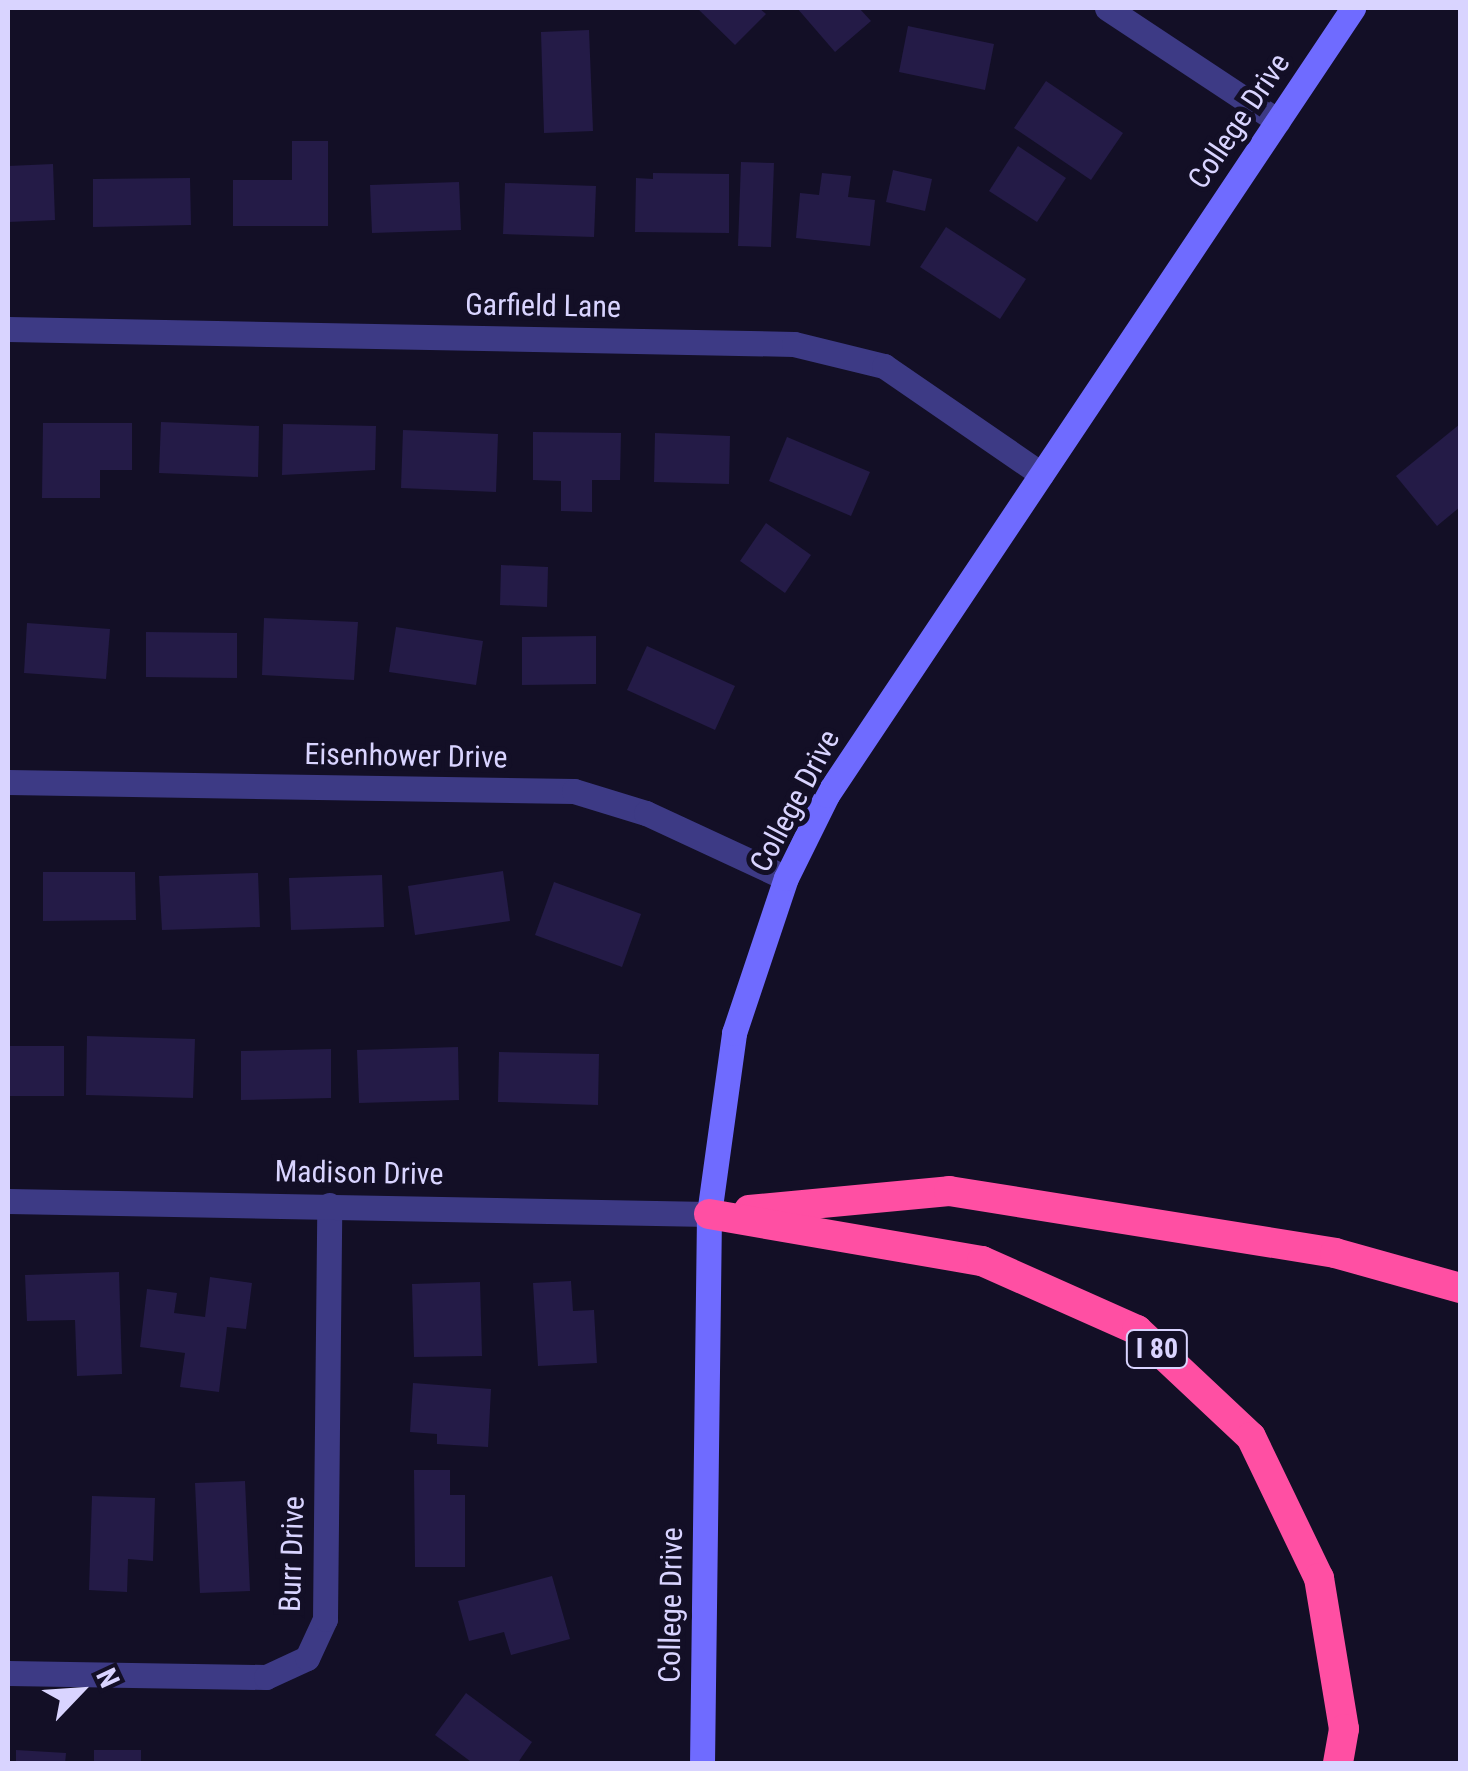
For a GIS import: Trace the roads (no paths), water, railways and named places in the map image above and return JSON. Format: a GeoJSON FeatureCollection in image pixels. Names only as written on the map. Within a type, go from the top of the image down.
{"type":"FeatureCollection","features":[{"type":"Feature","properties":{"kind":"highway"},"geometry":{"type":"LineString","coordinates":[[709,1214],[949,1191],[1335,1253],[1460,1288]]}},
{"type":"Feature","properties":{"kind":"highway","name":"I 80"},"geometry":{"type":"LineString","coordinates":[[709,1214],[982,1262],[1137,1330],[1251,1437],[1319,1578],[1344,1729],[1338,1764]]}},
{"type":"Feature","properties":{"kind":"main road","name":"College Drive"},"geometry":{"type":"LineString","coordinates":[[702,1764],[709,1214],[734,1033],[786,878],[828,795],[1353,8]]}},
{"type":"Feature","properties":{"kind":"street"},"geometry":{"type":"LineString","coordinates":[[1107,8],[1278,121]]}},
{"type":"Feature","properties":{"kind":"street","name":"Garfield Lane"},"geometry":{"type":"LineString","coordinates":[[8,329],[794,344],[884,366],[1042,474]]}},
{"type":"Feature","properties":{"kind":"street","name":"Eisenhower Drive"},"geometry":{"type":"LineString","coordinates":[[8,782],[574,791],[646,813],[786,878]]}},
{"type":"Feature","properties":{"kind":"street","name":"Madison Drive"},"geometry":{"type":"LineString","coordinates":[[8,1201],[709,1214]]}},
{"type":"Feature","properties":{"kind":"street","name":"Burr Drive"},"geometry":{"type":"LineString","coordinates":[[8,1673],[266,1677],[308,1658],[326,1618],[330,1205]]}}]}
